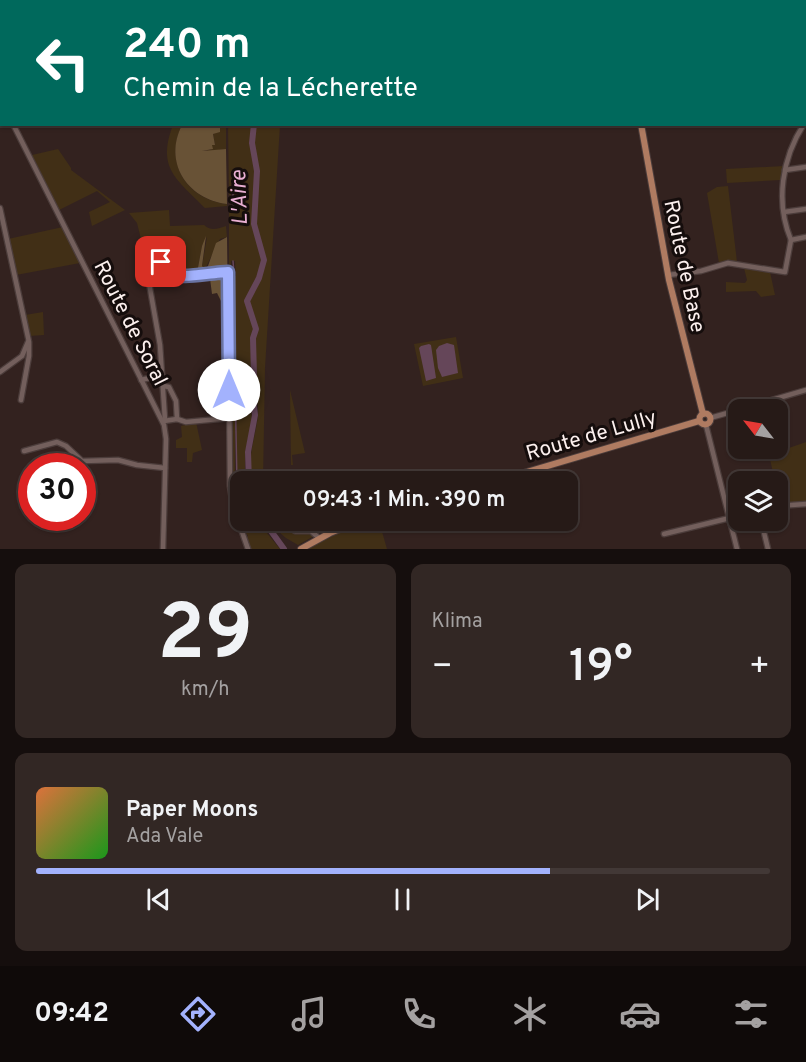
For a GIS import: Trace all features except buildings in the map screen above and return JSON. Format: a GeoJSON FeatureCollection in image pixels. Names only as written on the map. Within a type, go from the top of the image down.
{"type":"FeatureCollection","features":[{"type":"Feature","properties":{"kind":"main road","name":"Route de Base"},"geometry":{"type":"LineString","coordinates":[[641,126],[668,275],[701,418]]}},
{"type":"Feature","properties":{"kind":"main road"},"geometry":{"type":"LineString","coordinates":[[708,415],[710,418],[706,425],[701,418],[708,415]]}},
{"type":"Feature","properties":{"kind":"main road","name":"Route de Lully"},"geometry":{"type":"LineString","coordinates":[[529,471],[701,418]]}},
{"type":"Feature","properties":{"kind":"main road"},"geometry":{"type":"LineString","coordinates":[[300,549],[336,531]]}},
{"type":"Feature","properties":{"kind":"street","name":"Route de Soral"},"geometry":{"type":"LineString","coordinates":[[15,126],[141,380],[164,421],[166,436],[163,549]]}},
{"type":"Feature","properties":{"kind":"street"},"geometry":{"type":"LineString","coordinates":[[668,275],[728,263],[785,272],[791,240],[781,191],[785,170],[796,138],[803,126]]}},
{"type":"Feature","properties":{"kind":"street"},"geometry":{"type":"LineString","coordinates":[[785,170],[806,167]]}},
{"type":"Feature","properties":{"kind":"street"},"geometry":{"type":"LineString","coordinates":[[0,208],[29,340],[29,356],[21,400]]}},
{"type":"Feature","properties":{"kind":"street"},"geometry":{"type":"LineString","coordinates":[[784,212],[806,209]]}},
{"type":"Feature","properties":{"kind":"street"},"geometry":{"type":"LineString","coordinates":[[791,240],[806,237]]}},
{"type":"Feature","properties":{"kind":"street"},"geometry":{"type":"LineString","coordinates":[[230,418],[186,422],[177,419],[164,421],[160,345],[146,266],[169,261],[181,274],[186,276],[228,272],[232,497],[249,549]]}},
{"type":"Feature","properties":{"kind":"street"},"geometry":{"type":"LineString","coordinates":[[0,372],[22,356],[29,340]]}},
{"type":"Feature","properties":{"kind":"street"},"geometry":{"type":"LineString","coordinates":[[141,380],[162,375]]}},
{"type":"Feature","properties":{"kind":"street"},"geometry":{"type":"LineString","coordinates":[[163,386],[168,386],[176,401],[177,419]]}},
{"type":"Feature","properties":{"kind":"street"},"geometry":{"type":"LineString","coordinates":[[775,399],[806,390]]}},
{"type":"Feature","properties":{"kind":"street"},"geometry":{"type":"LineString","coordinates":[[710,418],[728,413]]}},
{"type":"Feature","properties":{"kind":"street"},"geometry":{"type":"LineString","coordinates":[[706,425],[728,514]]}},
{"type":"Feature","properties":{"kind":"street"},"geometry":{"type":"LineString","coordinates":[[24,451],[57,442],[66,446],[82,461],[118,460],[165,468]]}},
{"type":"Feature","properties":{"kind":"street"},"geometry":{"type":"LineString","coordinates":[[788,505],[806,504]]}},
{"type":"Feature","properties":{"kind":"street"},"geometry":{"type":"LineString","coordinates":[[664,534],[728,518]]}},
{"type":"Feature","properties":{"kind":"street"},"geometry":{"type":"LineString","coordinates":[[311,531],[319,538]]}},
{"type":"Feature","properties":{"kind":"street"},"geometry":{"type":"LineString","coordinates":[[732,531],[737,549]]}},
{"type":"Feature","properties":{"kind":"street"},"geometry":{"type":"LineString","coordinates":[[764,531],[768,549]]}},
{"type":"Feature","properties":{"kind":"shaded area"},"geometry":{"type":"Polygon","coordinates":[[[173,126],[182,126],[176,152],[182,176],[200,195],[227,204],[227,206],[205,208],[179,181],[169,163],[168,140],[173,126]]]}},
{"type":"Feature","properties":{"kind":"shaded area"},"geometry":{"type":"Polygon","coordinates":[[[182,126],[220,126],[220,132],[213,134],[215,145],[212,145],[213,149],[202,151],[226,149],[227,204],[213,201],[190,187],[177,165],[175,152],[182,126]]]}},
{"type":"Feature","properties":{"kind":"shaded area"},"geometry":{"type":"Polygon","coordinates":[[[220,126],[226,126],[226,149],[202,152],[212,149],[212,145],[215,145],[213,134],[220,131],[220,126]]]}},
{"type":"Feature","properties":{"kind":"shaded area"},"geometry":{"type":"Polygon","coordinates":[[[228,126],[280,126],[265,368],[263,471],[251,471],[251,456],[258,416],[257,388],[244,386],[250,401],[252,419],[245,453],[245,471],[237,471],[236,377],[232,377],[230,385],[229,275],[236,276],[235,261],[231,261],[231,269],[229,269],[229,211],[236,212],[233,190],[229,195],[228,126]]]}},
{"type":"Feature","properties":{"kind":"shaded area"},"geometry":{"type":"Polygon","coordinates":[[[58,149],[71,170],[125,210],[92,226],[89,212],[110,202],[97,191],[59,210],[32,155],[58,149]]]}},
{"type":"Feature","properties":{"kind":"shaded area"},"geometry":{"type":"Polygon","coordinates":[[[784,166],[780,180],[727,183],[726,169],[784,166]]]}},
{"type":"Feature","properties":{"kind":"shaded area"},"geometry":{"type":"Polygon","coordinates":[[[728,186],[737,262],[719,263],[707,193],[717,187],[728,186]]]}},
{"type":"Feature","properties":{"kind":"shaded area"},"geometry":{"type":"Polygon","coordinates":[[[169,210],[170,226],[204,225],[212,229],[226,226],[227,237],[220,239],[205,269],[202,266],[207,237],[202,246],[197,273],[184,275],[173,261],[171,239],[142,243],[137,223],[129,213],[169,210]]]}},
{"type":"Feature","properties":{"kind":"shaded area"},"geometry":{"type":"Polygon","coordinates":[[[63,227],[80,263],[16,275],[8,239],[63,227]]]}},
{"type":"Feature","properties":{"kind":"shaded area"},"geometry":{"type":"Polygon","coordinates":[[[206,236],[202,266],[205,269],[216,243],[227,237],[228,315],[217,293],[212,294],[209,271],[197,273],[206,236]]]}},
{"type":"Feature","properties":{"kind":"shaded area"},"geometry":{"type":"Polygon","coordinates":[[[744,268],[770,272],[775,295],[761,297],[756,291],[726,292],[726,282],[745,283],[747,280],[744,268]]]}},
{"type":"Feature","properties":{"kind":"shaded area"},"geometry":{"type":"Polygon","coordinates":[[[43,312],[44,335],[29,336],[25,315],[43,312]]]}},
{"type":"Feature","properties":{"kind":"shaded area"},"geometry":{"type":"Polygon","coordinates":[[[456,337],[463,378],[423,386],[414,344],[456,337]]]}},
{"type":"Feature","properties":{"kind":"shaded area"},"geometry":{"type":"Polygon","coordinates":[[[447,343],[454,345],[458,373],[442,377],[438,368],[436,350],[447,343]]]}},
{"type":"Feature","properties":{"kind":"shaded area"},"geometry":{"type":"Polygon","coordinates":[[[429,344],[436,378],[426,381],[419,348],[429,344]]]}},
{"type":"Feature","properties":{"kind":"shaded area"},"geometry":{"type":"Polygon","coordinates":[[[290,390],[305,453],[292,455],[293,465],[291,465],[290,390]]]}},
{"type":"Feature","properties":{"kind":"shaded area"},"geometry":{"type":"Polygon","coordinates":[[[230,391],[232,391],[235,406],[235,471],[230,471],[230,391]]]}},
{"type":"Feature","properties":{"kind":"shaded area"},"geometry":{"type":"Polygon","coordinates":[[[196,422],[202,450],[193,453],[192,462],[187,462],[187,448],[176,448],[176,440],[182,437],[181,426],[196,422]]]}},
{"type":"Feature","properties":{"kind":"shaded area"},"geometry":{"type":"Polygon","coordinates":[[[806,442],[806,502],[788,503],[788,471],[773,471],[770,459],[788,459],[788,448],[806,442]]]}},
{"type":"Feature","properties":{"kind":"shaded area"},"geometry":{"type":"Polygon","coordinates":[[[245,531],[265,531],[280,549],[249,549],[246,538],[248,536],[245,531]]]}},
{"type":"Feature","properties":{"kind":"shaded area"},"geometry":{"type":"Polygon","coordinates":[[[278,531],[292,531],[314,536],[298,545],[278,531]]]}},
{"type":"Feature","properties":{"kind":"shaded area"},"geometry":{"type":"Polygon","coordinates":[[[344,531],[382,531],[387,549],[306,549],[344,531]]]}},
{"type":"Feature","properties":{"kind":"waterway","name":"L'Aire"},"geometry":{"type":"LineString","coordinates":[[249,471],[248,452],[255,415],[252,389],[253,338],[256,329],[247,301],[259,278],[264,260],[254,224],[257,171],[252,143],[254,126]]}},
{"type":"Feature","properties":{"kind":"waterway"},"geometry":{"type":"LineString","coordinates":[[233,194],[233,212]]}},
{"type":"Feature","properties":{"kind":"waterway"},"geometry":{"type":"LineString","coordinates":[[233,261],[234,274]]}},
{"type":"Feature","properties":{"kind":"waterway"},"geometry":{"type":"LineString","coordinates":[[235,378],[237,471]]}},
{"type":"Feature","properties":{"kind":"waterway","name":"L'Aire"},"geometry":{"type":"LineString","coordinates":[[271,531],[284,549]]}},
{"type":"Feature","properties":{"kind":"route"},"geometry":{"type":"LineString","coordinates":[[161,262],[171,261],[181,274],[186,276],[228,272],[229,390]]}}]}
